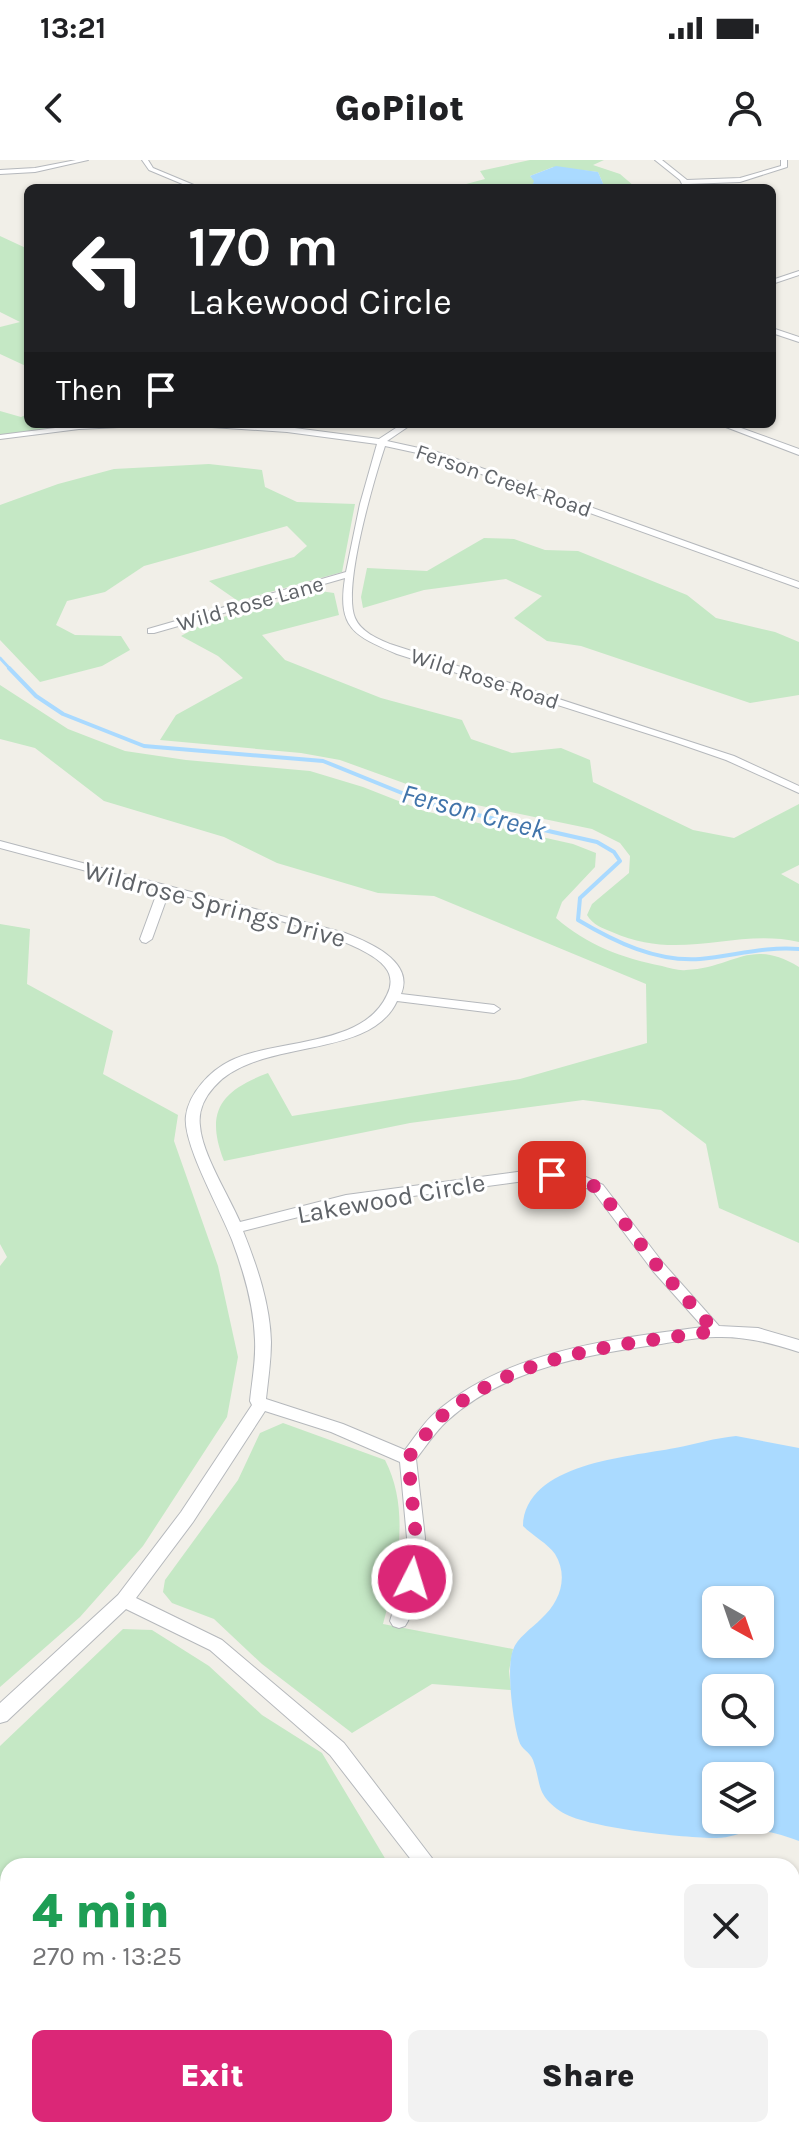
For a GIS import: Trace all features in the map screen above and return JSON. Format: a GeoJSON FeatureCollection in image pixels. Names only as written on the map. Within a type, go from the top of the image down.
{"type":"FeatureCollection","features":[{"type":"Feature","properties":{"kind":"street"},"geometry":{"type":"LineString","coordinates":[[0,172],[35,170],[85,160]]}},
{"type":"Feature","properties":{"kind":"street"},"geometry":{"type":"LineString","coordinates":[[145,160],[151,169],[188,184]]}},
{"type":"Feature","properties":{"kind":"street"},"geometry":{"type":"LineString","coordinates":[[658,160],[685,184]]}},
{"type":"Feature","properties":{"kind":"street"},"geometry":{"type":"LineString","coordinates":[[697,184],[740,180],[784,167],[784,160]]}},
{"type":"Feature","properties":{"kind":"street"},"geometry":{"type":"LineString","coordinates":[[776,272],[787,276]]}},
{"type":"Feature","properties":{"kind":"street"},"geometry":{"type":"LineString","coordinates":[[776,280],[799,273]]}},
{"type":"Feature","properties":{"kind":"street"},"geometry":{"type":"LineString","coordinates":[[776,331],[799,340]]}},
{"type":"Feature","properties":{"kind":"street"},"geometry":{"type":"LineString","coordinates":[[0,437],[66,428]]}},
{"type":"Feature","properties":{"kind":"street","name":"Ferson Creek Road"},"geometry":{"type":"LineString","coordinates":[[260,428],[382,441],[486,470],[799,585]]}},
{"type":"Feature","properties":{"kind":"street"},"geometry":{"type":"LineString","coordinates":[[382,441],[402,428]]}},
{"type":"Feature","properties":{"kind":"street"},"geometry":{"type":"LineString","coordinates":[[733,428],[799,452]]}},
{"type":"Feature","properties":{"kind":"street","name":"Wild Rose Road"},"geometry":{"type":"LineString","coordinates":[[382,441],[349,574],[345,605],[350,620],[360,632],[378,642],[704,749],[799,790]]}},
{"type":"Feature","properties":{"kind":"street","name":"Wild Rose Lane"},"geometry":{"type":"LineString","coordinates":[[151,631],[349,574]]}},
{"type":"Feature","properties":{"kind":"street","name":"Wildrose Springs Drive"},"geometry":{"type":"LineString","coordinates":[[0,844],[316,928],[366,945],[393,966],[398,982],[395,997]]}},
{"type":"Feature","properties":{"kind":"street"},"geometry":{"type":"LineString","coordinates":[[146,939],[164,889]]}},
{"type":"Feature","properties":{"kind":"street"},"geometry":{"type":"LineString","coordinates":[[408,1458],[337,1428],[258,1401],[263,1338],[249,1268],[237,1228],[190,1129],[195,1104],[209,1083],[237,1062],[336,1038],[368,1025],[395,997],[494,1009]]}},
{"type":"Feature","properties":{"kind":"street","name":"Lakewood Circle"},"geometry":{"type":"LineString","coordinates":[[237,1228],[346,1200],[532,1175],[571,1175],[598,1188],[658,1267],[715,1331]]}},
{"type":"Feature","properties":{"kind":"street"},"geometry":{"type":"LineString","coordinates":[[399,1621],[412,1579],[416,1538],[408,1458],[441,1417],[476,1392],[546,1360],[590,1349],[715,1331],[758,1334],[799,1346]]}},
{"type":"Feature","properties":{"kind":"street"},"geometry":{"type":"LineString","coordinates":[[0,1715],[124,1600],[187,1517],[261,1404]]}},
{"type":"Feature","properties":{"kind":"street"},"geometry":{"type":"LineString","coordinates":[[124,1600],[216,1645],[337,1749],[422,1858]]}},
{"type":"Feature","properties":{"kind":"green space"},"geometry":{"type":"Polygon","coordinates":[[[530,160],[604,160],[593,165],[620,174],[632,184],[603,184],[598,172],[553,167],[530,176],[535,181],[533,184],[466,184],[485,179],[480,171],[530,160]]]}},
{"type":"Feature","properties":{"kind":"green space"},"geometry":{"type":"Polygon","coordinates":[[[0,236],[24,247],[24,365],[0,354],[0,327],[20,322],[0,312],[0,236]]]}},
{"type":"Feature","properties":{"kind":"green space"},"geometry":{"type":"Polygon","coordinates":[[[0,411],[24,416],[24,428],[55,428],[0,435],[0,411]]]}},
{"type":"Feature","properties":{"kind":"green space"},"geometry":{"type":"Polygon","coordinates":[[[209,464],[262,470],[265,487],[297,502],[355,504],[342,572],[238,601],[209,581],[294,557],[307,546],[287,526],[144,566],[105,592],[67,601],[56,625],[75,635],[121,636],[130,650],[102,666],[40,682],[0,640],[0,505],[58,484],[114,469],[209,464]]]}},
{"type":"Feature","properties":{"kind":"green space"},"geometry":{"type":"Polygon","coordinates":[[[484,538],[514,539],[545,550],[578,551],[687,595],[716,618],[775,632],[799,642],[799,695],[750,703],[581,646],[547,641],[514,618],[542,596],[506,579],[424,590],[363,608],[361,597],[367,568],[427,571],[484,538]]]}},
{"type":"Feature","properties":{"kind":"green space"},"geometry":{"type":"Polygon","coordinates":[[[320,591],[334,593],[339,615],[262,635],[285,660],[381,698],[462,720],[471,739],[512,753],[561,748],[590,760],[593,782],[693,830],[734,838],[799,804],[799,865],[781,874],[799,884],[799,942],[752,938],[661,945],[637,941],[601,928],[587,915],[592,904],[629,873],[630,856],[620,843],[592,829],[448,799],[340,760],[301,753],[160,740],[176,715],[243,678],[218,656],[181,636],[208,621],[320,591]]]}},
{"type":"Feature","properties":{"kind":"green space"},"geometry":{"type":"Polygon","coordinates":[[[0,685],[68,729],[125,751],[310,771],[363,787],[424,811],[573,844],[596,853],[595,867],[562,902],[556,918],[580,936],[619,954],[680,970],[703,968],[754,954],[782,958],[799,967],[799,1243],[719,1208],[706,1144],[661,1110],[583,1100],[410,1123],[224,1161],[216,1129],[221,1105],[238,1087],[268,1073],[292,1116],[520,1079],[647,1043],[646,984],[434,896],[378,893],[277,863],[224,837],[104,801],[35,748],[0,739],[0,685]]]}},
{"type":"Feature","properties":{"kind":"green space"},"geometry":{"type":"Polygon","coordinates":[[[0,924],[30,929],[27,984],[113,1031],[103,1074],[178,1115],[174,1141],[218,1266],[238,1357],[227,1417],[143,1546],[80,1617],[0,1687],[0,1266],[7,1257],[0,1244],[0,924]]]}},
{"type":"Feature","properties":{"kind":"green space"},"geometry":{"type":"Polygon","coordinates":[[[283,1423],[385,1460],[398,1500],[399,1542],[383,1624],[513,1649],[509,1671],[511,1690],[432,1684],[352,1733],[262,1664],[214,1619],[172,1603],[163,1592],[165,1580],[238,1480],[260,1433],[283,1423]]]}},
{"type":"Feature","properties":{"kind":"green space"},"geometry":{"type":"Polygon","coordinates":[[[123,1629],[152,1630],[209,1666],[262,1715],[322,1753],[385,1858],[0,1858],[0,1746],[123,1629]]]}},
{"type":"Feature","properties":{"kind":"water"},"geometry":{"type":"Polygon","coordinates":[[[556,166],[598,172],[603,184],[533,184],[530,176],[556,166]]]}},
{"type":"Feature","properties":{"kind":"water"},"geometry":{"type":"Polygon","coordinates":[[[736,1436],[799,1448],[799,1841],[774,1833],[774,1762],[702,1762],[702,1834],[739,1834],[716,1838],[682,1836],[612,1827],[560,1811],[543,1794],[533,1760],[519,1741],[510,1682],[513,1650],[521,1637],[553,1605],[562,1580],[555,1554],[523,1526],[528,1505],[541,1488],[582,1467],[736,1436]]]}},
{"type":"Feature","properties":{"kind":"waterway","name":"Ferson Creek"},"geometry":{"type":"LineString","coordinates":[[0,658],[11,670]]}},
{"type":"Feature","properties":{"kind":"waterway","name":"Ferson Creek"},"geometry":{"type":"LineString","coordinates":[[9,668],[36,696],[63,714],[144,746],[323,761],[429,804],[597,842],[614,852],[620,861],[580,898],[578,920],[636,949],[684,959],[799,949]]}},
{"type":"Feature","properties":{"kind":"route"},"geometry":{"type":"LineString","coordinates":[[412,1579],[416,1538],[408,1458],[441,1417],[476,1392],[546,1360],[590,1349],[715,1331],[658,1267],[598,1188],[571,1175],[552,1175]]}}]}
